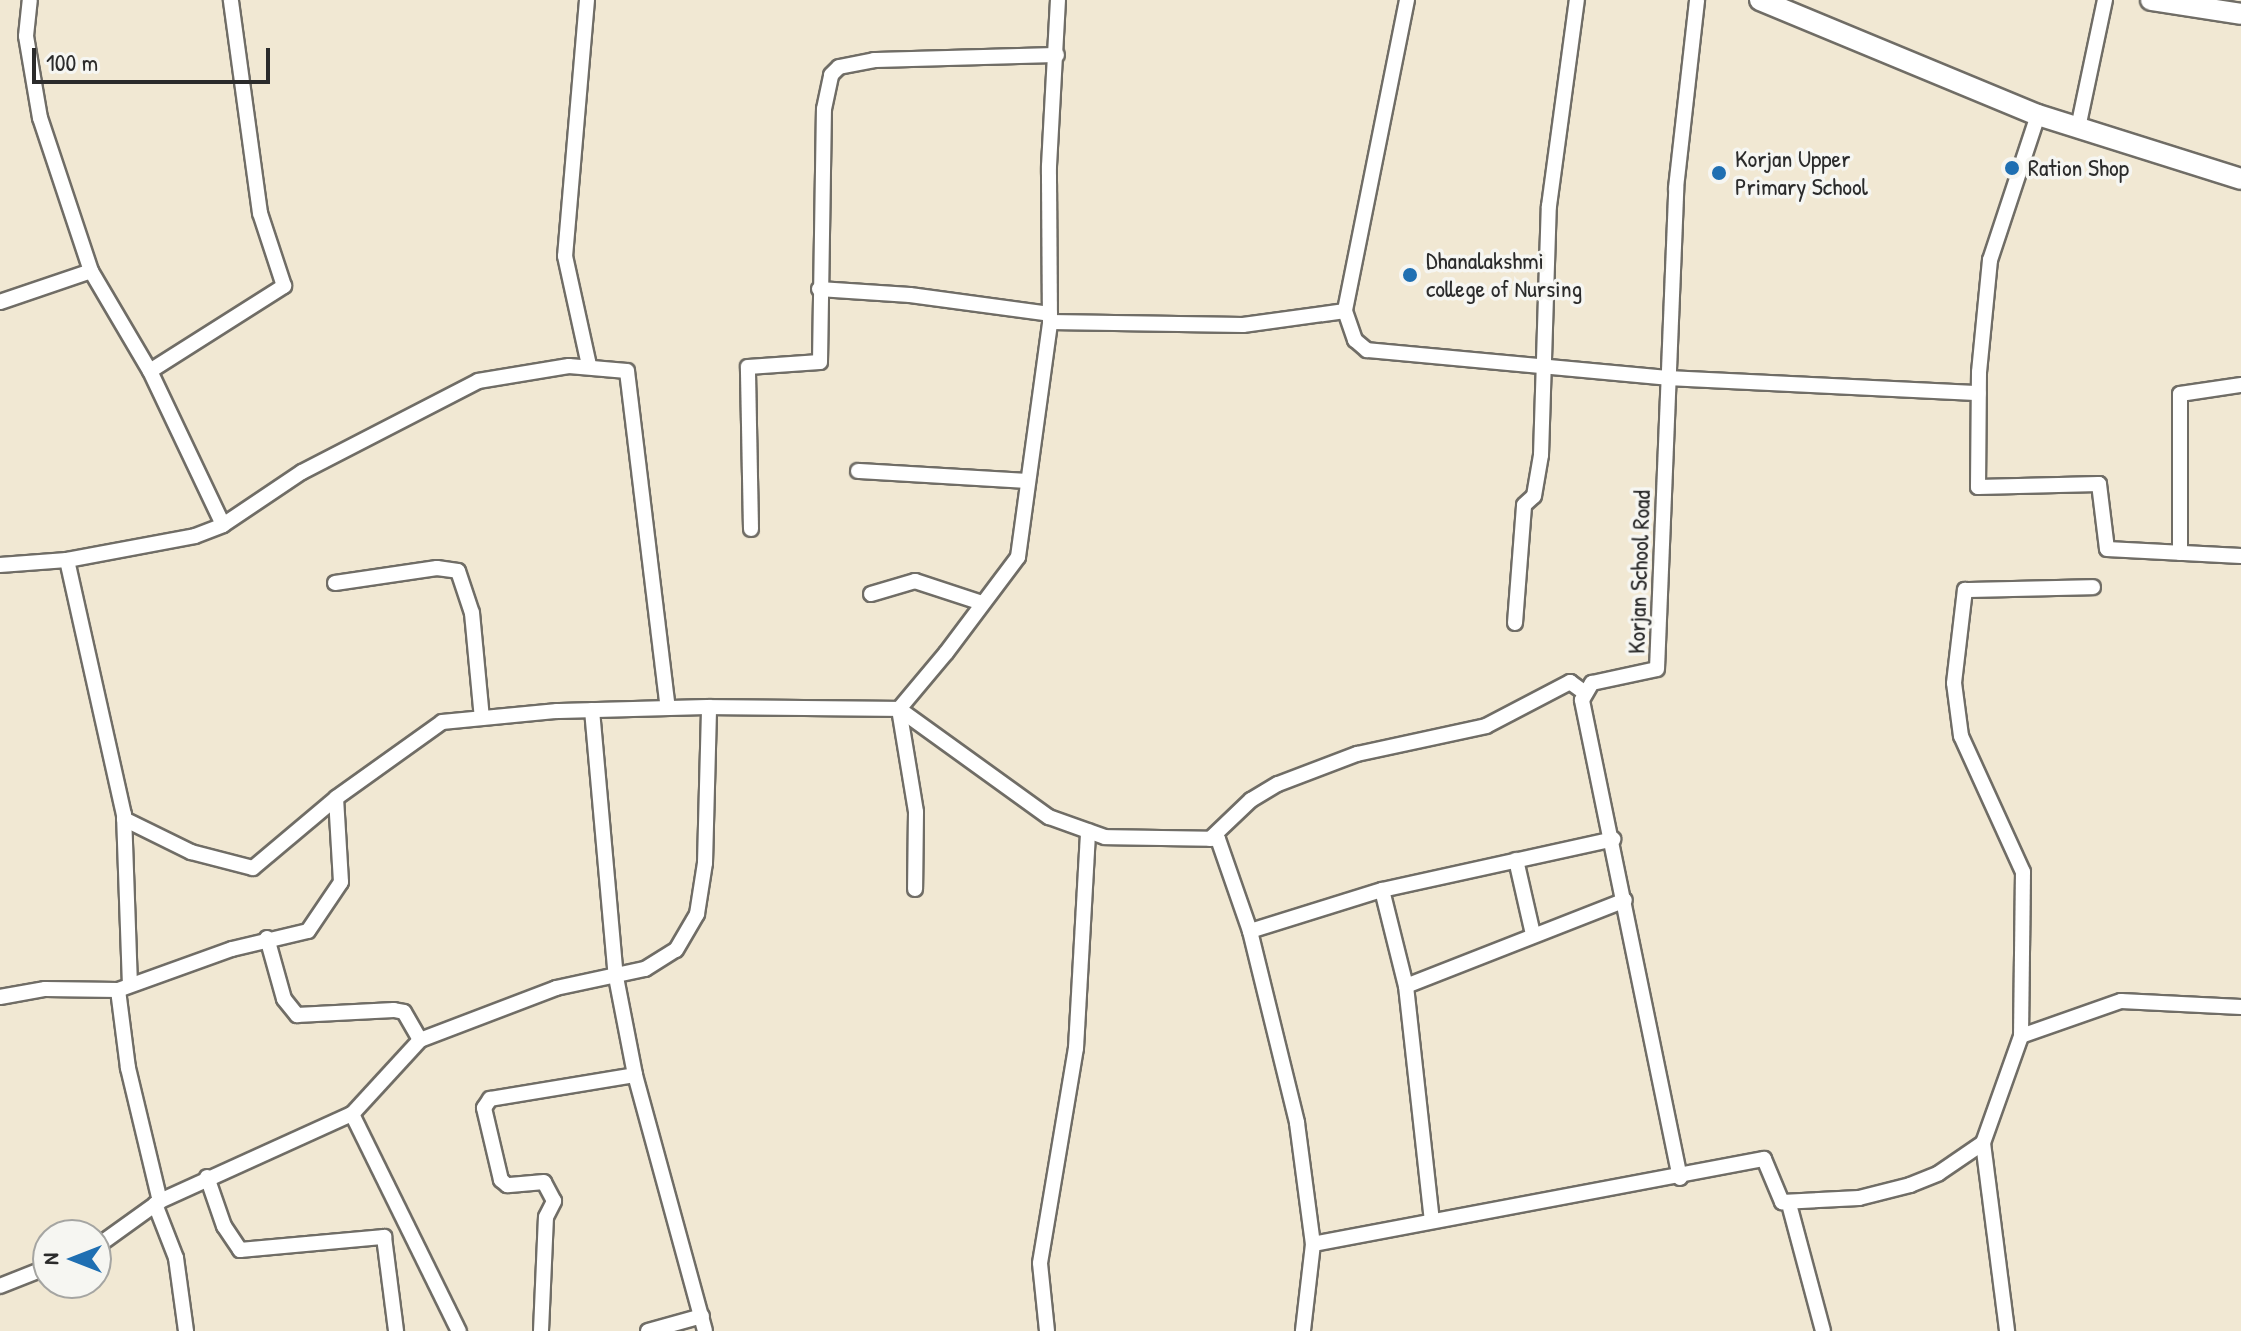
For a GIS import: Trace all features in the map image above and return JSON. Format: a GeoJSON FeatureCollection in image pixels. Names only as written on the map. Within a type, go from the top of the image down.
{"type":"FeatureCollection","features":[{"type":"Feature","properties":{"kind":"main road"},"geometry":{"type":"LineString","coordinates":[[1760,0],[2038,115],[2241,179]]}},
{"type":"Feature","properties":{"kind":"main road"},"geometry":{"type":"LineString","coordinates":[[2151,0],[2241,14]]}},
{"type":"Feature","properties":{"kind":"street"},"geometry":{"type":"LineString","coordinates":[[30,0],[26,36],[40,118],[91,271],[150,371],[223,525]]}},
{"type":"Feature","properties":{"kind":"street"},"geometry":{"type":"LineString","coordinates":[[150,371],[284,286],[260,213],[231,0]]}},
{"type":"Feature","properties":{"kind":"street"},"geometry":{"type":"LineString","coordinates":[[587,0],[565,256],[589,365]]}},
{"type":"Feature","properties":{"kind":"street"},"geometry":{"type":"LineString","coordinates":[[915,889],[916,812],[899,709],[1018,557],[1025,481],[1050,318],[1049,166],[1058,0]]}},
{"type":"Feature","properties":{"kind":"street"},"geometry":{"type":"LineString","coordinates":[[1407,0],[1345,311],[1355,340],[1367,350],[1669,378],[1979,393]]}},
{"type":"Feature","properties":{"kind":"street"},"geometry":{"type":"LineString","coordinates":[[1515,623],[1524,505],[1534,496],[1538,469],[1547,368],[1549,206],[1577,0]]}},
{"type":"Feature","properties":{"kind":"street","name":"Korjan School Road"},"geometry":{"type":"LineString","coordinates":[[1680,1178],[1613,839],[1582,700],[1592,683],[1657,669],[1676,188],[1697,0]]}},
{"type":"Feature","properties":{"kind":"street"},"geometry":{"type":"LineString","coordinates":[[2078,128],[2105,0]]}},
{"type":"Feature","properties":{"kind":"street"},"geometry":{"type":"LineString","coordinates":[[751,529],[748,367],[820,362],[824,109],[831,75],[839,67],[874,60],[1057,55]]}},
{"type":"Feature","properties":{"kind":"street"},"geometry":{"type":"LineString","coordinates":[[2038,115],[1990,260],[1979,393],[1978,487],[2099,484],[2107,549],[2241,556]]}},
{"type":"Feature","properties":{"kind":"street"},"geometry":{"type":"LineString","coordinates":[[0,302],[91,271]]}},
{"type":"Feature","properties":{"kind":"street"},"geometry":{"type":"LineString","coordinates":[[819,289],[910,295],[1050,318],[1243,325],[1345,311]]}},
{"type":"Feature","properties":{"kind":"street"},"geometry":{"type":"LineString","coordinates":[[0,565],[67,560],[195,536],[223,525],[302,472],[478,381],[589,365],[627,371],[668,708]]}},
{"type":"Feature","properties":{"kind":"street"},"geometry":{"type":"LineString","coordinates":[[2180,553],[2180,394],[2241,385]]}},
{"type":"Feature","properties":{"kind":"street"},"geometry":{"type":"LineString","coordinates":[[858,471],[1025,481]]}},
{"type":"Feature","properties":{"kind":"street"},"geometry":{"type":"LineString","coordinates":[[67,560],[124,819],[124,987],[128,1068],[157,1203],[176,1258],[186,1331]]}},
{"type":"Feature","properties":{"kind":"street"},"geometry":{"type":"LineString","coordinates":[[335,583],[437,568],[458,571],[472,613],[482,718]]}},
{"type":"Feature","properties":{"kind":"street"},"geometry":{"type":"LineString","coordinates":[[871,594],[915,581],[982,603]]}},
{"type":"Feature","properties":{"kind":"street"},"geometry":{"type":"LineString","coordinates":[[2007,1331],[1983,1143],[2021,1036],[2023,872],[1961,736],[1955,696],[1965,590],[2093,587]]}},
{"type":"Feature","properties":{"kind":"street"},"geometry":{"type":"LineString","coordinates":[[1210,839],[1251,800],[1278,784],[1357,754],[1486,726],[1570,682],[1581,690]]}},
{"type":"Feature","properties":{"kind":"street"},"geometry":{"type":"LineString","coordinates":[[112,1235],[157,1203],[207,1177],[352,1114],[420,1040],[556,988],[645,969],[676,950],[697,914],[705,863],[709,707]]}},
{"type":"Feature","properties":{"kind":"street"},"geometry":{"type":"LineString","coordinates":[[124,819],[191,852],[253,868],[336,798],[442,722],[592,710],[709,707],[899,709],[1049,817],[1105,837],[1218,839],[1250,931],[1297,1123],[1313,1244],[1303,1331]]}},
{"type":"Feature","properties":{"kind":"street"},"geometry":{"type":"LineString","coordinates":[[592,710],[616,977],[635,1075],[704,1323],[648,1331]]}},
{"type":"Feature","properties":{"kind":"street"},"geometry":{"type":"LineString","coordinates":[[0,997],[45,989],[124,987],[267,938],[308,931],[341,882],[336,798]]}},
{"type":"Feature","properties":{"kind":"street"},"geometry":{"type":"LineString","coordinates":[[1047,1331],[1040,1263],[1076,1048],[1088,831]]}},
{"type":"Feature","properties":{"kind":"street"},"geometry":{"type":"LineString","coordinates":[[1250,931],[1382,890],[1613,839]]}},
{"type":"Feature","properties":{"kind":"street"},"geometry":{"type":"LineString","coordinates":[[1516,860],[1533,934]]}},
{"type":"Feature","properties":{"kind":"street"},"geometry":{"type":"LineString","coordinates":[[1382,890],[1406,986],[1432,1221]]}},
{"type":"Feature","properties":{"kind":"street"},"geometry":{"type":"LineString","coordinates":[[1406,986],[1625,900]]}},
{"type":"Feature","properties":{"kind":"street"},"geometry":{"type":"LineString","coordinates":[[267,938],[284,999],[297,1015],[404,1012],[420,1040]]}},
{"type":"Feature","properties":{"kind":"street"},"geometry":{"type":"LineString","coordinates":[[2021,1036],[2121,1001],[2241,1007]]}},
{"type":"Feature","properties":{"kind":"street"},"geometry":{"type":"LineString","coordinates":[[541,1331],[546,1217],[554,1201],[544,1182],[507,1185],[501,1180],[488,1141],[484,1108],[490,1099],[635,1075]]}},
{"type":"Feature","properties":{"kind":"street"},"geometry":{"type":"LineString","coordinates":[[352,1114],[459,1331]]}},
{"type":"Feature","properties":{"kind":"street"},"geometry":{"type":"LineString","coordinates":[[1313,1244],[1680,1178],[1764,1159],[1782,1202],[1859,1198],[1910,1185],[1939,1173],[1983,1143]]}},
{"type":"Feature","properties":{"kind":"street"},"geometry":{"type":"LineString","coordinates":[[207,1177],[224,1226],[240,1250],[384,1237],[396,1331]]}},
{"type":"Feature","properties":{"kind":"street"},"geometry":{"type":"LineString","coordinates":[[1789,1204],[1823,1331]]}},
{"type":"Feature","properties":{"kind":"street"},"geometry":{"type":"LineString","coordinates":[[0,1286],[32,1273]]}},
{"type":"Feature","properties":{"kind":"place","name":"Ration Shop"},"geometry":{"type":"Point","coordinates":[2012,168]}},
{"type":"Feature","properties":{"kind":"place","name":"Korjan Upper Primary School"},"geometry":{"type":"Point","coordinates":[1719,173]}},
{"type":"Feature","properties":{"kind":"place","name":"Dhanalakshmi college of Nursing"},"geometry":{"type":"Point","coordinates":[1410,275]}}]}
